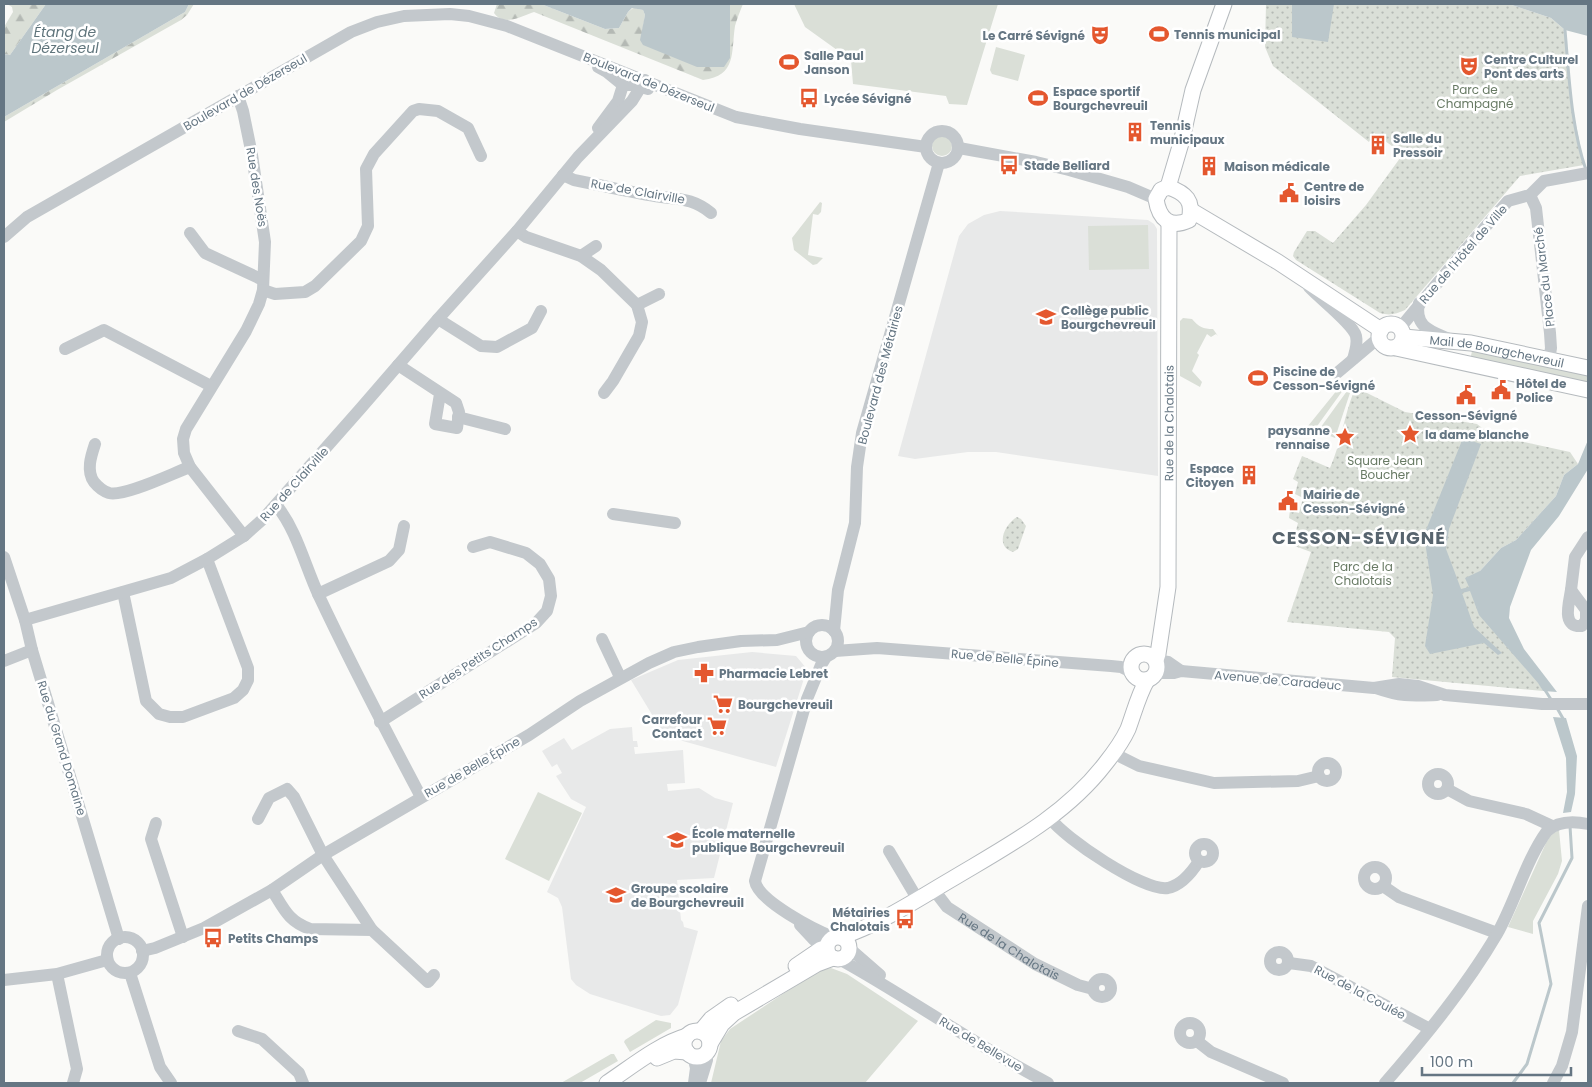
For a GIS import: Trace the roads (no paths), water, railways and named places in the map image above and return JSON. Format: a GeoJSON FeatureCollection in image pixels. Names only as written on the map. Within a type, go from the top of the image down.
{"type":"FeatureCollection","features":[{"type":"Feature","properties":{"kind":"main road"},"geometry":{"type":"LineString","coordinates":[[1175,189],[1181,143],[1193,90],[1224,4]]}},
{"type":"Feature","properties":{"kind":"main road"},"geometry":{"type":"LineString","coordinates":[[1175,189],[1190,201],[1192,211],[1190,220],[1180,224],[1169,223],[1161,215],[1156,199],[1161,190],[1175,189]]}},
{"type":"Feature","properties":{"kind":"main road"},"geometry":{"type":"LineString","coordinates":[[1192,211],[1278,262],[1301,278],[1380,335],[1386,348],[1400,337],[1390,324],[1380,335]]}},
{"type":"Feature","properties":{"kind":"main road","name":"Rue de la Chalotais"},"geometry":{"type":"LineString","coordinates":[[1145,669],[1163,624],[1168,587],[1169,223]]}},
{"type":"Feature","properties":{"kind":"main road","name":"Mail de Bourgchevreuil"},"geometry":{"type":"LineString","coordinates":[[1400,337],[1471,342],[1588,368]]}},
{"type":"Feature","properties":{"kind":"main road","name":"Mail de Bourgchevreuil"},"geometry":{"type":"LineString","coordinates":[[1400,337],[1588,390]]}},
{"type":"Feature","properties":{"kind":"main road"},"geometry":{"type":"LineString","coordinates":[[608,1083],[668,1053],[697,1045],[730,1016],[808,969],[880,921],[1032,831],[1050,818],[1082,790],[1113,753],[1125,735],[1134,712],[1145,669]]}},
{"type":"Feature","properties":{"kind":"street","name":"Boulevard de Dézerseul"},"geometry":{"type":"LineString","coordinates":[[4,237],[26,217],[351,32],[376,22],[404,16],[450,14],[488,20],[507,26],[644,83],[736,116],[800,130],[926,147]]}},
{"type":"Feature","properties":{"kind":"street","name":"Boulevard de Dézerseul"},"geometry":{"type":"LineString","coordinates":[[507,26],[607,72],[622,85],[644,83]]}},
{"type":"Feature","properties":{"kind":"street","name":"Rue de Clairville"},"geometry":{"type":"LineString","coordinates":[[25,620],[171,578],[207,560],[244,536],[277,506],[438,319],[518,231],[578,157],[632,101],[644,83]]}},
{"type":"Feature","properties":{"kind":"street","name":"Rue de Clairville"},"geometry":{"type":"LineString","coordinates":[[578,157],[618,101],[622,85]]}},
{"type":"Feature","properties":{"kind":"street","name":"Rue des Noës"},"geometry":{"type":"LineString","coordinates":[[238,96],[252,155],[265,242],[263,285],[259,304],[246,331],[211,386],[186,429],[183,439],[184,453],[190,466],[244,536]]}},
{"type":"Feature","properties":{"kind":"street"},"geometry":{"type":"LineString","coordinates":[[190,232],[204,253],[263,285],[275,294],[305,292],[315,286],[361,241],[368,226],[366,169],[374,154],[413,111],[419,109],[438,111],[468,128],[481,156]]}},
{"type":"Feature","properties":{"kind":"street"},"geometry":{"type":"LineString","coordinates":[[941,130],[952,134],[956,138],[959,148],[954,159],[950,162],[939,163],[933,161],[928,156],[926,147],[931,135],[941,130]]}},
{"type":"Feature","properties":{"kind":"street"},"geometry":{"type":"LineString","coordinates":[[959,148],[1069,170],[1128,187],[1156,199]]}},
{"type":"Feature","properties":{"kind":"street","name":"Boulevard des Métairies"},"geometry":{"type":"LineString","coordinates":[[835,633],[838,590],[855,523],[857,467],[862,433],[939,163]]}},
{"type":"Feature","properties":{"kind":"street","name":"Rue de l'Hôtel de Ville"},"geometry":{"type":"LineString","coordinates":[[1400,337],[1419,303],[1508,201],[1530,195],[1544,181],[1583,173]]}},
{"type":"Feature","properties":{"kind":"street","name":"Rue de Clairville"},"geometry":{"type":"LineString","coordinates":[[563,175],[574,180],[656,197],[684,199],[700,204],[711,213]]}},
{"type":"Feature","properties":{"kind":"street","name":"Place du Marché"},"geometry":{"type":"LineString","coordinates":[[1530,195],[1536,208],[1550,333],[1551,348],[1549,360]]}},
{"type":"Feature","properties":{"kind":"street"},"geometry":{"type":"LineString","coordinates":[[518,231],[526,237],[581,256],[601,270],[637,305],[642,322],[639,336],[604,394]]}},
{"type":"Feature","properties":{"kind":"street"},"geometry":{"type":"LineString","coordinates":[[581,256],[596,246]]}},
{"type":"Feature","properties":{"kind":"street"},"geometry":{"type":"LineString","coordinates":[[1301,278],[1349,325],[1356,335],[1356,349],[1353,359]]}},
{"type":"Feature","properties":{"kind":"street"},"geometry":{"type":"LineString","coordinates":[[637,305],[659,294]]}},
{"type":"Feature","properties":{"kind":"street"},"geometry":{"type":"LineString","coordinates":[[1419,303],[1417,312],[1421,324],[1427,330],[1453,341]]}},
{"type":"Feature","properties":{"kind":"street"},"geometry":{"type":"LineString","coordinates":[[438,319],[481,346],[497,346],[532,328],[541,311]]}},
{"type":"Feature","properties":{"kind":"street"},"geometry":{"type":"LineString","coordinates":[[64,349],[104,330],[211,386]]}},
{"type":"Feature","properties":{"kind":"street"},"geometry":{"type":"LineString","coordinates":[[1337,373],[1380,335]]}},
{"type":"Feature","properties":{"kind":"street"},"geometry":{"type":"LineString","coordinates":[[398,365],[456,404],[458,408],[457,428],[435,424],[440,394]]}},
{"type":"Feature","properties":{"kind":"street"},"geometry":{"type":"LineString","coordinates":[[458,417],[506,428]]}},
{"type":"Feature","properties":{"kind":"street"},"geometry":{"type":"LineString","coordinates":[[95,444],[90,458],[90,477],[98,487],[110,493],[124,493],[190,466]]}},
{"type":"Feature","properties":{"kind":"street"},"geometry":{"type":"LineString","coordinates":[[277,506],[286,517],[318,594],[380,722],[421,797]]}},
{"type":"Feature","properties":{"kind":"street"},"geometry":{"type":"LineString","coordinates":[[612,514],[675,523]]}},
{"type":"Feature","properties":{"kind":"street"},"geometry":{"type":"LineString","coordinates":[[318,594],[389,561],[399,550],[404,526]]}},
{"type":"Feature","properties":{"kind":"street"},"geometry":{"type":"LineString","coordinates":[[1571,590],[1575,557],[1588,537]]}},
{"type":"Feature","properties":{"kind":"street","name":"Rue des Petits Champs"},"geometry":{"type":"LineString","coordinates":[[380,722],[536,623],[547,611],[551,596],[549,579],[540,564],[526,553],[490,542],[473,547]]}},
{"type":"Feature","properties":{"kind":"street","name":"Rue du Grand Domaine"},"geometry":{"type":"LineString","coordinates":[[4,557],[25,620],[32,650],[119,939]]}},
{"type":"Feature","properties":{"kind":"street"},"geometry":{"type":"LineString","coordinates":[[123,592],[146,701],[159,714],[183,718],[234,698],[243,690],[248,680],[248,668],[207,560]]}},
{"type":"Feature","properties":{"kind":"street","name":"Boulevard des Métairies"},"geometry":{"type":"LineString","coordinates":[[814,629],[838,590]]}},
{"type":"Feature","properties":{"kind":"street"},"geometry":{"type":"LineString","coordinates":[[807,699],[811,674],[810,652],[806,643],[814,629],[828,626],[835,633],[838,641],[821,665],[807,699],[755,882],[756,887],[763,894],[837,948]]}},
{"type":"Feature","properties":{"kind":"street","name":"Rue de Belle Épine"},"geometry":{"type":"LineString","coordinates":[[142,951],[204,928],[272,890],[323,855],[529,735],[620,677],[648,663],[684,650],[741,641],[777,640],[814,629]]}},
{"type":"Feature","properties":{"kind":"street","name":"Rue de Belle Épine"},"geometry":{"type":"LineString","coordinates":[[835,633],[849,640],[877,648],[1145,669]]}},
{"type":"Feature","properties":{"kind":"street"},"geometry":{"type":"LineString","coordinates":[[602,639],[620,677]]}},
{"type":"Feature","properties":{"kind":"street","name":"Rue de Belle Épine"},"geometry":{"type":"LineString","coordinates":[[777,640],[810,652]]}},
{"type":"Feature","properties":{"kind":"street","name":"Rue de Belle Épine"},"geometry":{"type":"LineString","coordinates":[[830,654],[877,648]]}},
{"type":"Feature","properties":{"kind":"street"},"geometry":{"type":"LineString","coordinates":[[4,661],[32,650]]}},
{"type":"Feature","properties":{"kind":"street"},"geometry":{"type":"LineString","coordinates":[[810,652],[818,657],[830,654]]}},
{"type":"Feature","properties":{"kind":"street","name":"Avenue de Caradeuc"},"geometry":{"type":"LineString","coordinates":[[1145,669],[1168,662],[1182,671],[1374,688],[1398,684],[1418,686],[1445,695],[1588,707]]}},
{"type":"Feature","properties":{"kind":"street"},"geometry":{"type":"LineString","coordinates":[[1113,753],[1139,766],[1214,783],[1298,781],[1319,776]]}},
{"type":"Feature","properties":{"kind":"street"},"geometry":{"type":"LineString","coordinates":[[258,819],[269,798],[287,789],[294,797],[323,855],[372,930],[428,982],[434,975]]}},
{"type":"Feature","properties":{"kind":"street"},"geometry":{"type":"LineString","coordinates":[[1447,789],[1469,801],[1526,814],[1552,826],[1583,823]]}},
{"type":"Feature","properties":{"kind":"street"},"geometry":{"type":"LineString","coordinates":[[1050,818],[1058,829],[1094,855],[1155,887],[1168,888],[1180,883],[1199,861]]}},
{"type":"Feature","properties":{"kind":"street"},"geometry":{"type":"LineString","coordinates":[[156,823],[151,839],[183,937]]}},
{"type":"Feature","properties":{"kind":"street"},"geometry":{"type":"LineString","coordinates":[[1385,1083],[1430,1029],[1464,983],[1497,933],[1543,837],[1552,826]]}},
{"type":"Feature","properties":{"kind":"street"},"geometry":{"type":"LineString","coordinates":[[888,851],[918,900]]}},
{"type":"Feature","properties":{"kind":"street"},"geometry":{"type":"LineString","coordinates":[[1383,886],[1399,897],[1497,933]]}},
{"type":"Feature","properties":{"kind":"street"},"geometry":{"type":"LineString","coordinates":[[272,890],[292,920],[301,926],[310,929],[372,930]]}},
{"type":"Feature","properties":{"kind":"street","name":"Rue de la Chalotais"},"geometry":{"type":"LineString","coordinates":[[934,890],[947,907],[1035,964],[1078,986],[1093,989]]}},
{"type":"Feature","properties":{"kind":"street"},"geometry":{"type":"LineString","coordinates":[[1553,1083],[1562,1066],[1572,1032],[1588,906]]}},
{"type":"Feature","properties":{"kind":"street"},"geometry":{"type":"LineString","coordinates":[[119,939],[132,939],[142,951],[142,962],[130,973],[114,969],[108,960],[108,948],[119,939]]}},
{"type":"Feature","properties":{"kind":"street","name":"Rue de Bellevue"},"geometry":{"type":"LineString","coordinates":[[837,948],[916,1004],[997,1055],[1048,1083]]}},
{"type":"Feature","properties":{"kind":"street"},"geometry":{"type":"LineString","coordinates":[[4,980],[57,974],[108,960]]}},
{"type":"Feature","properties":{"kind":"street","name":"Rue de la Coulée"},"geometry":{"type":"LineString","coordinates":[[1289,962],[1311,966],[1430,1029]]}},
{"type":"Feature","properties":{"kind":"street"},"geometry":{"type":"LineString","coordinates":[[130,973],[160,1066],[171,1083]]}},
{"type":"Feature","properties":{"kind":"street"},"geometry":{"type":"LineString","coordinates":[[57,974],[77,1069],[73,1083]]}},
{"type":"Feature","properties":{"kind":"street"},"geometry":{"type":"LineString","coordinates":[[238,1031],[262,1039],[299,1073],[303,1083]]}},
{"type":"Feature","properties":{"kind":"street"},"geometry":{"type":"LineString","coordinates":[[1197,1041],[1211,1052],[1282,1083]]}},
{"type":"Feature","properties":{"kind":"street"},"geometry":{"type":"LineString","coordinates":[[694,1083],[697,1045]]}},
{"type":"Feature","properties":{"kind":"street"},"geometry":{"type":"LineString","coordinates":[[697,1045],[707,1060],[700,1083]]}},
{"type":"Feature","properties":{"kind":"water","name":"Étang de Dézerseul"},"geometry":{"type":"Polygon","coordinates":[[[46,4],[189,4],[185,12],[4,117],[4,54],[10,55],[46,4]]]}},
{"type":"Feature","properties":{"kind":"water"},"geometry":{"type":"Polygon","coordinates":[[[541,4],[730,4],[730,58],[724,67],[697,67],[643,45],[640,40],[645,15],[643,10],[632,8],[619,28],[605,29],[541,4]]]}},
{"type":"Feature","properties":{"kind":"water"},"geometry":{"type":"Polygon","coordinates":[[[1292,4],[1334,4],[1328,42],[1292,37],[1292,4]]]}},
{"type":"Feature","properties":{"kind":"water"},"geometry":{"type":"Polygon","coordinates":[[[1509,4],[1588,4],[1588,36],[1565,30],[1551,18],[1509,4]]]}},
{"type":"Feature","properties":{"kind":"water"},"geometry":{"type":"Polygon","coordinates":[[[1463,438],[1481,444],[1449,529],[1446,549],[1461,589],[1469,587],[1465,578],[1480,571],[1501,548],[1516,540],[1556,496],[1564,475],[1578,464],[1588,440],[1588,469],[1559,516],[1531,550],[1510,607],[1509,618],[1524,649],[1557,692],[1543,691],[1479,615],[1470,591],[1462,593],[1474,627],[1502,653],[1498,655],[1484,643],[1430,654],[1425,646],[1433,595],[1424,535],[1463,438]]]}},
{"type":"Feature","properties":{"kind":"water"},"geometry":{"type":"Polygon","coordinates":[[[1553,717],[1566,718],[1577,756],[1575,794],[1571,812],[1563,813],[1567,792],[1566,758],[1553,717]]]}},
{"type":"Feature","properties":{"kind":"waterway"},"geometry":{"type":"LineString","coordinates":[[1566,26],[1571,101],[1577,136],[1586,170]]}},
{"type":"Feature","properties":{"kind":"waterway"},"geometry":{"type":"LineString","coordinates":[[1545,690],[1552,701]]}},
{"type":"Feature","properties":{"kind":"waterway"},"geometry":{"type":"LineString","coordinates":[[1557,708],[1565,722]]}},
{"type":"Feature","properties":{"kind":"waterway"},"geometry":{"type":"LineString","coordinates":[[1513,1083],[1527,1064],[1551,984],[1539,923],[1572,858],[1570,826]]}},
{"type":"Feature","properties":{"kind":"place","name":"Tennis municipal"},"geometry":{"type":"Point","coordinates":[1159,34]}},
{"type":"Feature","properties":{"kind":"place","name":"Le Carré Sévigné"},"geometry":{"type":"Point","coordinates":[1100,35]}},
{"type":"Feature","properties":{"kind":"place","name":"Salle Paul Janson"},"geometry":{"type":"Point","coordinates":[789,62]}},
{"type":"Feature","properties":{"kind":"place","name":"Centre Culturel Pont des arts"},"geometry":{"type":"Point","coordinates":[1469,66]}},
{"type":"Feature","properties":{"kind":"place","name":"Lycée Sévigné"},"geometry":{"type":"Point","coordinates":[809,98]}},
{"type":"Feature","properties":{"kind":"place","name":"Espace sportif Bourgchevreuil"},"geometry":{"type":"Point","coordinates":[1038,98]}},
{"type":"Feature","properties":{"kind":"place","name":"Tennis municipaux"},"geometry":{"type":"Point","coordinates":[1135,132]}},
{"type":"Feature","properties":{"kind":"place","name":"Salle du Pressoir"},"geometry":{"type":"Point","coordinates":[1378,145]}},
{"type":"Feature","properties":{"kind":"place","name":"Stade Belliard"},"geometry":{"type":"Point","coordinates":[1009,165]}},
{"type":"Feature","properties":{"kind":"place","name":"Maison médicale"},"geometry":{"type":"Point","coordinates":[1209,166]}},
{"type":"Feature","properties":{"kind":"place","name":"Centre de loisirs"},"geometry":{"type":"Point","coordinates":[1289,193]}},
{"type":"Feature","properties":{"kind":"place","name":"Collège public Bourgchevreuil"},"geometry":{"type":"Point","coordinates":[1046,317]}},
{"type":"Feature","properties":{"kind":"place","name":"Piscine de Cesson-Sévigné"},"geometry":{"type":"Point","coordinates":[1258,378]}},
{"type":"Feature","properties":{"kind":"place","name":"Hôtel de Police"},"geometry":{"type":"Point","coordinates":[1501,390]}},
{"type":"Feature","properties":{"kind":"place","name":"Cesson-Sévigné"},"geometry":{"type":"Point","coordinates":[1466,395]}},
{"type":"Feature","properties":{"kind":"place","name":"la dame blanche"},"geometry":{"type":"Point","coordinates":[1410,434]}},
{"type":"Feature","properties":{"kind":"place","name":"paysanne rennaise"},"geometry":{"type":"Point","coordinates":[1345,437]}},
{"type":"Feature","properties":{"kind":"place","name":"Espace Citoyen"},"geometry":{"type":"Point","coordinates":[1249,475]}},
{"type":"Feature","properties":{"kind":"place","name":"Mairie de Cesson-Sévigné"},"geometry":{"type":"Point","coordinates":[1288,501]}},
{"type":"Feature","properties":{"kind":"place","name":"Pharmacie Lebret"},"geometry":{"type":"Point","coordinates":[704,673]}},
{"type":"Feature","properties":{"kind":"place","name":"Bourgchevreuil"},"geometry":{"type":"Point","coordinates":[723,704]}},
{"type":"Feature","properties":{"kind":"place","name":"Carrefour Contact"},"geometry":{"type":"Point","coordinates":[717,726]}},
{"type":"Feature","properties":{"kind":"place","name":"École maternelle publique Bourgchevreuil"},"geometry":{"type":"Point","coordinates":[677,840]}},
{"type":"Feature","properties":{"kind":"place","name":"Groupe scolaire de Bourgchevreuil"},"geometry":{"type":"Point","coordinates":[616,895]}},
{"type":"Feature","properties":{"kind":"place","name":"Métairies Chalotais"},"geometry":{"type":"Point","coordinates":[905,919]}},
{"type":"Feature","properties":{"kind":"place","name":"Petits Champs"},"geometry":{"type":"Point","coordinates":[213,938]}},
{"type":"Feature","properties":{"kind":"district","name":"CESSON-SÉVIGNÉ"},"geometry":{"type":"Point","coordinates":[1359,537]}},
{"type":"Feature","properties":{"kind":"park label","name":"Parc de Champagné"},"geometry":{"type":"Point","coordinates":[1475,96]}},
{"type":"Feature","properties":{"kind":"park label","name":"Square Jean Boucher"},"geometry":{"type":"Point","coordinates":[1385,467]}},
{"type":"Feature","properties":{"kind":"park label","name":"Parc de la Chalotais"},"geometry":{"type":"Point","coordinates":[1363,573]}}]}
